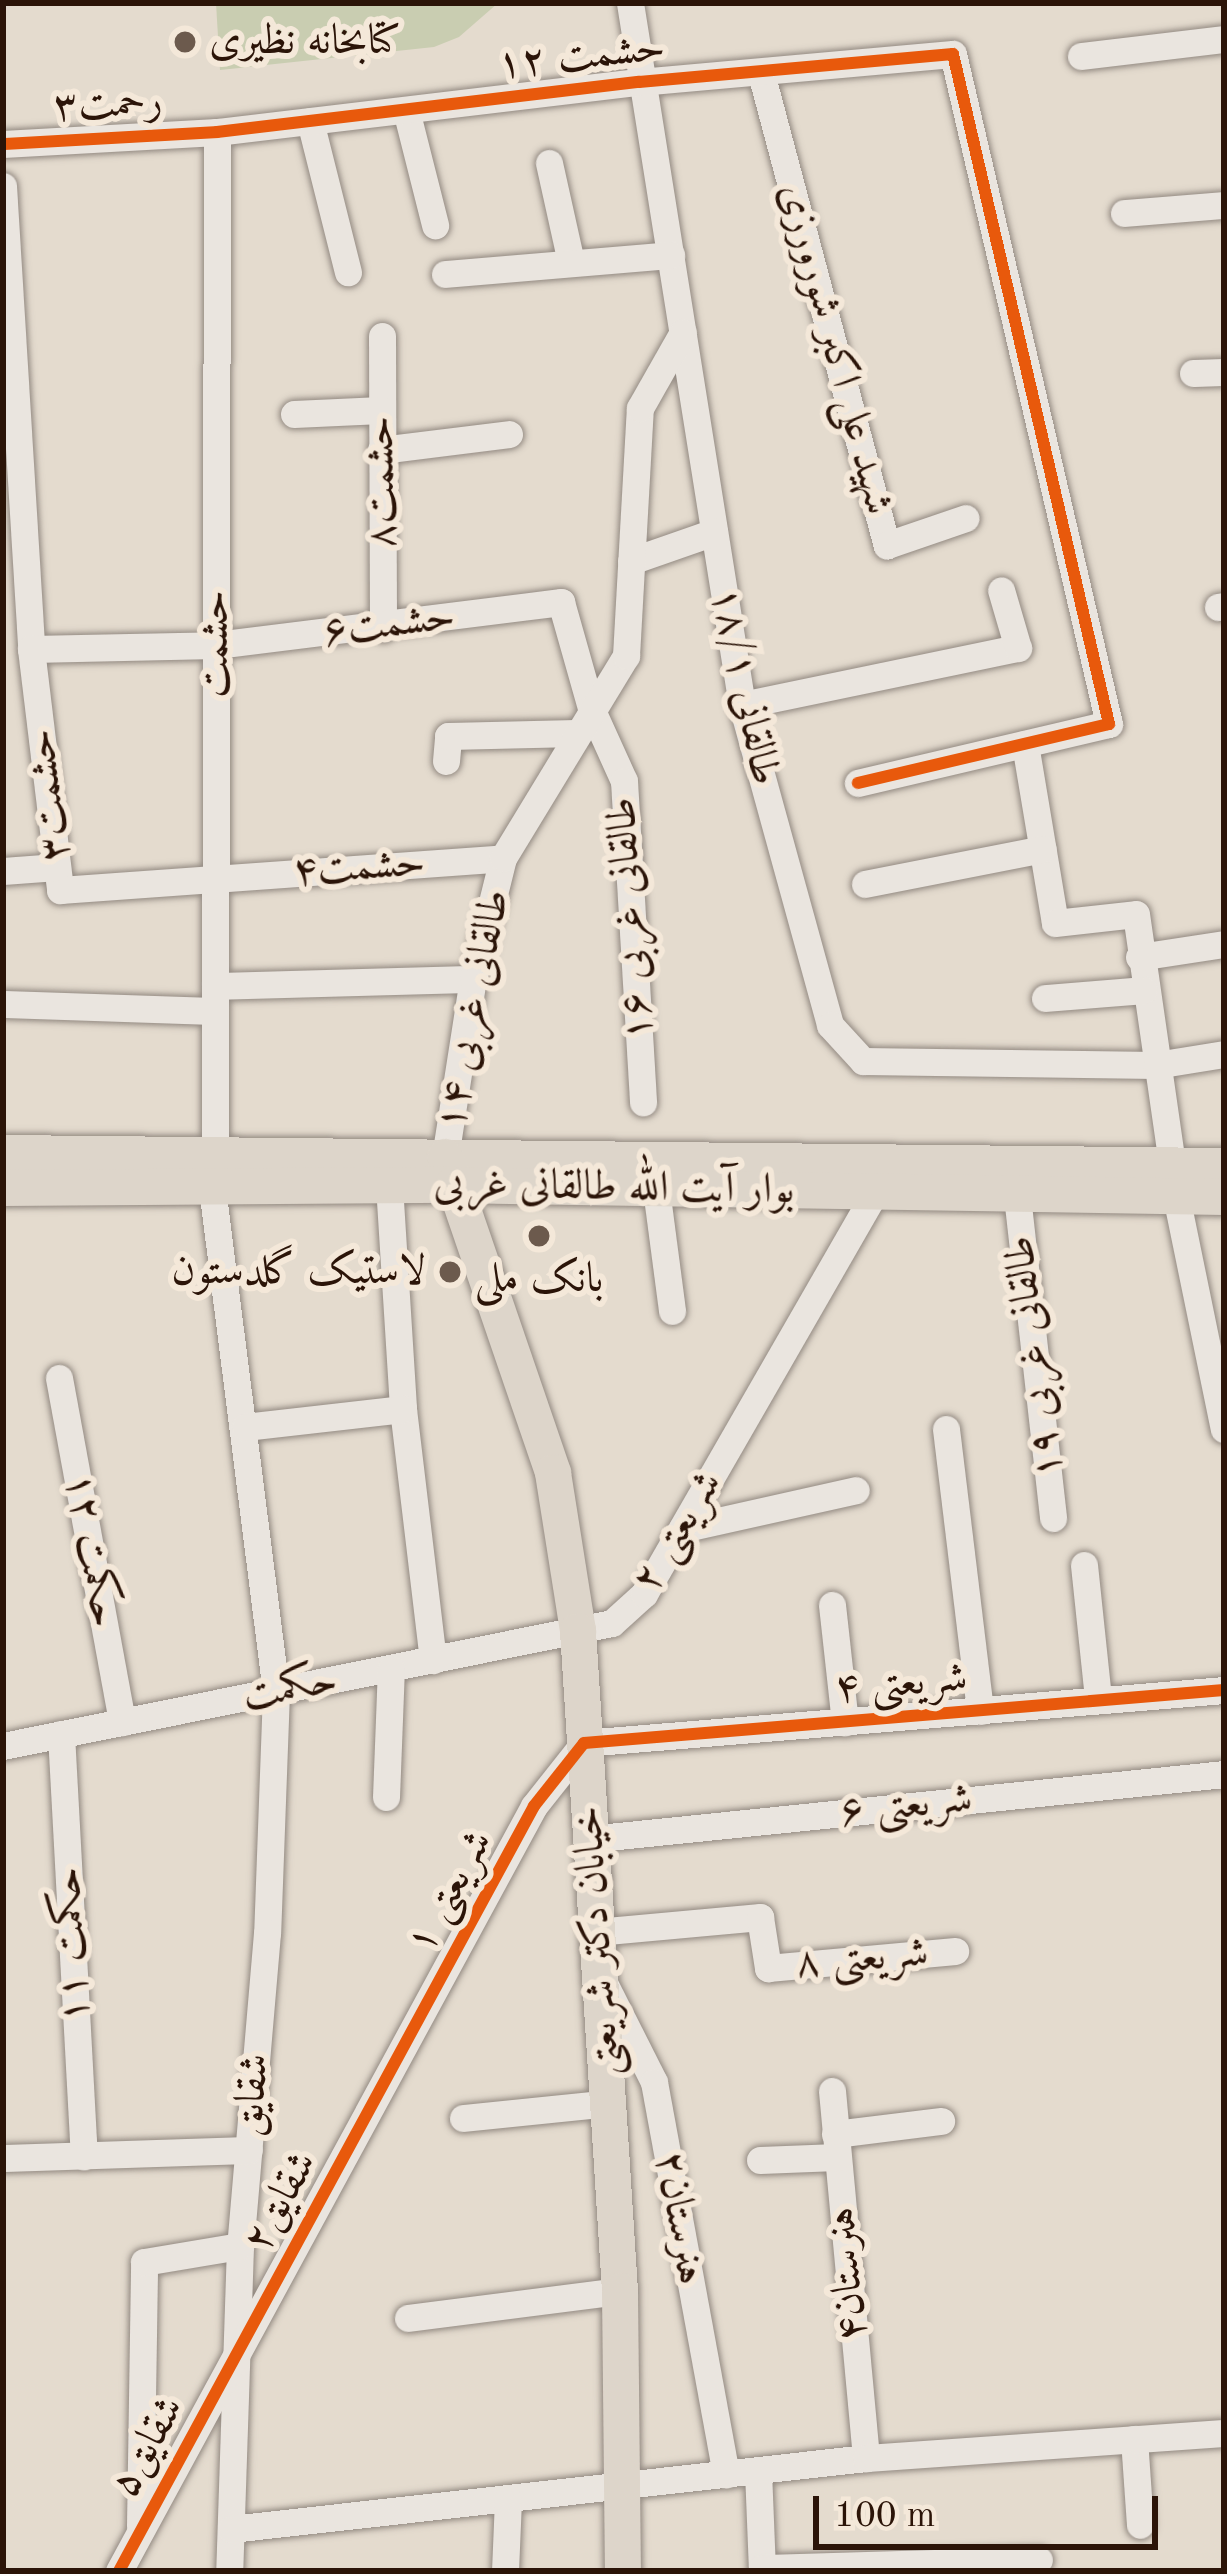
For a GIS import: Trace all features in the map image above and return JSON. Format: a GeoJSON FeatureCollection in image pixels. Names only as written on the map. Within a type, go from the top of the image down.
{"type":"FeatureCollection","features":[{"type":"Feature","properties":{"kind":"main road","name":"بوار آیت الله طالقانی غربی"},"geometry":{"type":"LineString","coordinates":[[3,1153],[389,1185],[449,1171],[656,1189],[1017,1196],[1174,1180],[1224,1166]]}},
{"type":"Feature","properties":{"kind":"main road","name":"بوار آیت الله طالقانی غربی"},"geometry":{"type":"LineString","coordinates":[[3,1188],[214,1172],[449,1171],[1174,1180],[1224,1197]]}},
{"type":"Feature","properties":{"kind":"main road","name":"خیابان دکتر شریعتی"},"geometry":{"type":"LineString","coordinates":[[449,1171],[553,1473],[578,1631],[620,2291],[623,2571]]}},
{"type":"Feature","properties":{"kind":"street","name":"طالقانی ۱۸/۱"},"geometry":{"type":"LineString","coordinates":[[629,3],[742,706],[830,1025],[863,1061],[1156,1065],[1224,1054]]}},
{"type":"Feature","properties":{"kind":"street"},"geometry":{"type":"LineString","coordinates":[[1081,56],[1224,39]]}},
{"type":"Feature","properties":{"kind":"street","name":"حشمت ۱۲"},"geometry":{"type":"LineString","coordinates":[[217,132],[639,82],[953,54],[1109,724],[1025,745]]}},
{"type":"Feature","properties":{"kind":"street","name":"شهید علی اکبر شورورزی"},"geometry":{"type":"LineString","coordinates":[[761,73],[886,544],[966,518]]}},
{"type":"Feature","properties":{"kind":"street"},"geometry":{"type":"LineString","coordinates":[[406,110],[435,225]]}},
{"type":"Feature","properties":{"kind":"street"},"geometry":{"type":"LineString","coordinates":[[310,121],[348,272]]}},
{"type":"Feature","properties":{"kind":"street","name":"رحمت۳"},"geometry":{"type":"LineString","coordinates":[[3,144],[217,132]]}},
{"type":"Feature","properties":{"kind":"street","name":"حشمت"},"geometry":{"type":"LineString","coordinates":[[217,132],[214,1172],[245,1427]]}},
{"type":"Feature","properties":{"kind":"street"},"geometry":{"type":"LineString","coordinates":[[549,163],[571,262]]}},
{"type":"Feature","properties":{"kind":"street","name":"حشمت۳"},"geometry":{"type":"LineString","coordinates":[[3,186],[31,649],[60,890],[215,878]]}},
{"type":"Feature","properties":{"kind":"street"},"geometry":{"type":"LineString","coordinates":[[1124,214],[1224,205]]}},
{"type":"Feature","properties":{"kind":"street"},"geometry":{"type":"LineString","coordinates":[[445,274],[671,255]]}},
{"type":"Feature","properties":{"kind":"street","name":"طالقانی غربی ۱۴"},"geometry":{"type":"LineString","coordinates":[[449,1171],[473,979],[503,858],[626,656],[640,408],[683,332]]}},
{"type":"Feature","properties":{"kind":"street","name":"حشمت۸"},"geometry":{"type":"LineString","coordinates":[[382,336],[383,628]]}},
{"type":"Feature","properties":{"kind":"street"},"geometry":{"type":"LineString","coordinates":[[1192,373],[1224,372]]}},
{"type":"Feature","properties":{"kind":"street"},"geometry":{"type":"LineString","coordinates":[[294,414],[380,410]]}},
{"type":"Feature","properties":{"kind":"street"},"geometry":{"type":"LineString","coordinates":[[381,449],[509,434]]}},
{"type":"Feature","properties":{"kind":"street"},"geometry":{"type":"LineString","coordinates":[[631,561],[714,532]]}},
{"type":"Feature","properties":{"kind":"street"},"geometry":{"type":"LineString","coordinates":[[742,706],[1018,648],[1001,590]]}},
{"type":"Feature","properties":{"kind":"street","name":"حشمت۶"},"geometry":{"type":"LineString","coordinates":[[31,649],[216,645],[383,628],[561,602]]}},
{"type":"Feature","properties":{"kind":"street","name":"طالقانی غربی ۱۶"},"geometry":{"type":"LineString","coordinates":[[561,602],[591,708],[624,781],[643,1102]]}},
{"type":"Feature","properties":{"kind":"street"},"geometry":{"type":"LineString","coordinates":[[446,761],[448,736],[576,734]]}},
{"type":"Feature","properties":{"kind":"street"},"geometry":{"type":"LineString","coordinates":[[858,783],[1025,745],[1055,923],[1136,914],[1174,1180],[1224,1429]]}},
{"type":"Feature","properties":{"kind":"street"},"geometry":{"type":"LineString","coordinates":[[865,884],[1042,849]]}},
{"type":"Feature","properties":{"kind":"street","name":"حشمت۴"},"geometry":{"type":"LineString","coordinates":[[215,878],[503,858]]}},
{"type":"Feature","properties":{"kind":"street"},"geometry":{"type":"LineString","coordinates":[[3,871],[57,867]]}},
{"type":"Feature","properties":{"kind":"street"},"geometry":{"type":"LineString","coordinates":[[1139,957],[1224,944]]}},
{"type":"Feature","properties":{"kind":"street"},"geometry":{"type":"LineString","coordinates":[[3,1004],[215,998],[473,979]]}},
{"type":"Feature","properties":{"kind":"street"},"geometry":{"type":"LineString","coordinates":[[1045,998],[1144,990]]}},
{"type":"Feature","properties":{"kind":"street"},"geometry":{"type":"LineString","coordinates":[[389,1185],[403,1409],[433,1660]]}},
{"type":"Feature","properties":{"kind":"street"},"geometry":{"type":"LineString","coordinates":[[656,1189],[673,1311]]}},
{"type":"Feature","properties":{"kind":"street","name":"شریعتی ۲"},"geometry":{"type":"LineString","coordinates":[[578,1631],[612,1623],[630,1611],[875,1193]]}},
{"type":"Feature","properties":{"kind":"street","name":"طالقانی غربی ۱۹"},"geometry":{"type":"LineString","coordinates":[[1017,1196],[1053,1518]]}},
{"type":"Feature","properties":{"kind":"street","name":"حکمت ۱۲"},"geometry":{"type":"LineString","coordinates":[[59,1378],[122,1722]]}},
{"type":"Feature","properties":{"kind":"street"},"geometry":{"type":"LineString","coordinates":[[245,1427],[403,1409]]}},
{"type":"Feature","properties":{"kind":"street","name":"شقایق"},"geometry":{"type":"LineString","coordinates":[[229,2571],[240,2246],[267,1933],[276,1692],[245,1427]]}},
{"type":"Feature","properties":{"kind":"street"},"geometry":{"type":"LineString","coordinates":[[946,1429],[980,1711]]}},
{"type":"Feature","properties":{"kind":"street"},"geometry":{"type":"LineString","coordinates":[[682,1529],[856,1490]]}},
{"type":"Feature","properties":{"kind":"street"},"geometry":{"type":"LineString","coordinates":[[1084,1565],[1098,1698]]}},
{"type":"Feature","properties":{"kind":"street"},"geometry":{"type":"LineString","coordinates":[[832,1604],[845,1722]]}},
{"type":"Feature","properties":{"kind":"street","name":"حکمت"},"geometry":{"type":"LineString","coordinates":[[3,1746],[578,1631]]}},
{"type":"Feature","properties":{"kind":"street"},"geometry":{"type":"LineString","coordinates":[[386,1797],[391,1669]]}},
{"type":"Feature","properties":{"kind":"street","name":"شریعتی ۴"},"geometry":{"type":"LineString","coordinates":[[584,1743],[1224,1690]]}},
{"type":"Feature","properties":{"kind":"street","name":"حکمت ۱۱"},"geometry":{"type":"LineString","coordinates":[[61,1735],[84,2156]]}},
{"type":"Feature","properties":{"kind":"street","name":"شریعتی ۱"},"geometry":{"type":"LineString","coordinates":[[385,2081],[534,1806],[584,1743]]}},
{"type":"Feature","properties":{"kind":"street","name":"شریعتی ۶"},"geometry":{"type":"LineString","coordinates":[[589,1839],[1224,1774]]}},
{"type":"Feature","properties":{"kind":"street","name":"شریعتی ۸"},"geometry":{"type":"LineString","coordinates":[[596,1932],[760,1918],[767,1968],[955,1951]]}},
{"type":"Feature","properties":{"kind":"street","name":"هنرستان۲"},"geometry":{"type":"LineString","coordinates":[[600,1974],[654,2082],[725,2474]]}},
{"type":"Feature","properties":{"kind":"street","name":"شقایق۲"},"geometry":{"type":"LineString","coordinates":[[236,2355],[385,2081]]}},
{"type":"Feature","properties":{"kind":"street","name":"هنرستان۴"},"geometry":{"type":"LineString","coordinates":[[832,2090],[866,2458]]}},
{"type":"Feature","properties":{"kind":"street"},"geometry":{"type":"LineString","coordinates":[[463,2118],[610,2103]]}},
{"type":"Feature","properties":{"kind":"street"},"geometry":{"type":"LineString","coordinates":[[760,2160],[941,2121]]}},
{"type":"Feature","properties":{"kind":"street"},"geometry":{"type":"LineString","coordinates":[[3,2158],[249,2150]]}},
{"type":"Feature","properties":{"kind":"street"},"geometry":{"type":"LineString","coordinates":[[140,2530],[144,2262],[240,2246]]}},
{"type":"Feature","properties":{"kind":"street"},"geometry":{"type":"LineString","coordinates":[[408,2318],[620,2291]]}},
{"type":"Feature","properties":{"kind":"street","name":"شقایق۵"},"geometry":{"type":"LineString","coordinates":[[119,2571],[236,2355]]}},
{"type":"Feature","properties":{"kind":"street"},"geometry":{"type":"LineString","coordinates":[[231,2529],[866,2458],[1224,2433]]}},
{"type":"Feature","properties":{"kind":"street"},"geometry":{"type":"LineString","coordinates":[[1134,2439],[1140,2525]]}},
{"type":"Feature","properties":{"kind":"street"},"geometry":{"type":"LineString","coordinates":[[758,2471],[762,2570],[1039,2560]]}},
{"type":"Feature","properties":{"kind":"street"},"geometry":{"type":"LineString","coordinates":[[505,2571],[508,2499]]}},
{"type":"Feature","properties":{"kind":"green space"},"geometry":{"type":"Polygon","coordinates":[[[216,3],[498,3],[459,37],[434,47],[220,70],[216,3]]]}},
{"type":"Feature","properties":{"kind":"cycle path"},"geometry":{"type":"LineString","coordinates":[[3,144],[217,132],[639,82],[953,54],[1109,724],[858,783]]}},
{"type":"Feature","properties":{"kind":"cycle path"},"geometry":{"type":"LineString","coordinates":[[119,2571],[534,1806],[584,1743],[1224,1690]]}},
{"type":"Feature","properties":{"kind":"place","name":"کتابخانه نظیری"},"geometry":{"type":"Point","coordinates":[185,42]}},
{"type":"Feature","properties":{"kind":"place","name":"بانک ملی"},"geometry":{"type":"Point","coordinates":[539,1236]}},
{"type":"Feature","properties":{"kind":"place","name":"لاستیک گلدستون"},"geometry":{"type":"Point","coordinates":[450,1272]}}]}
